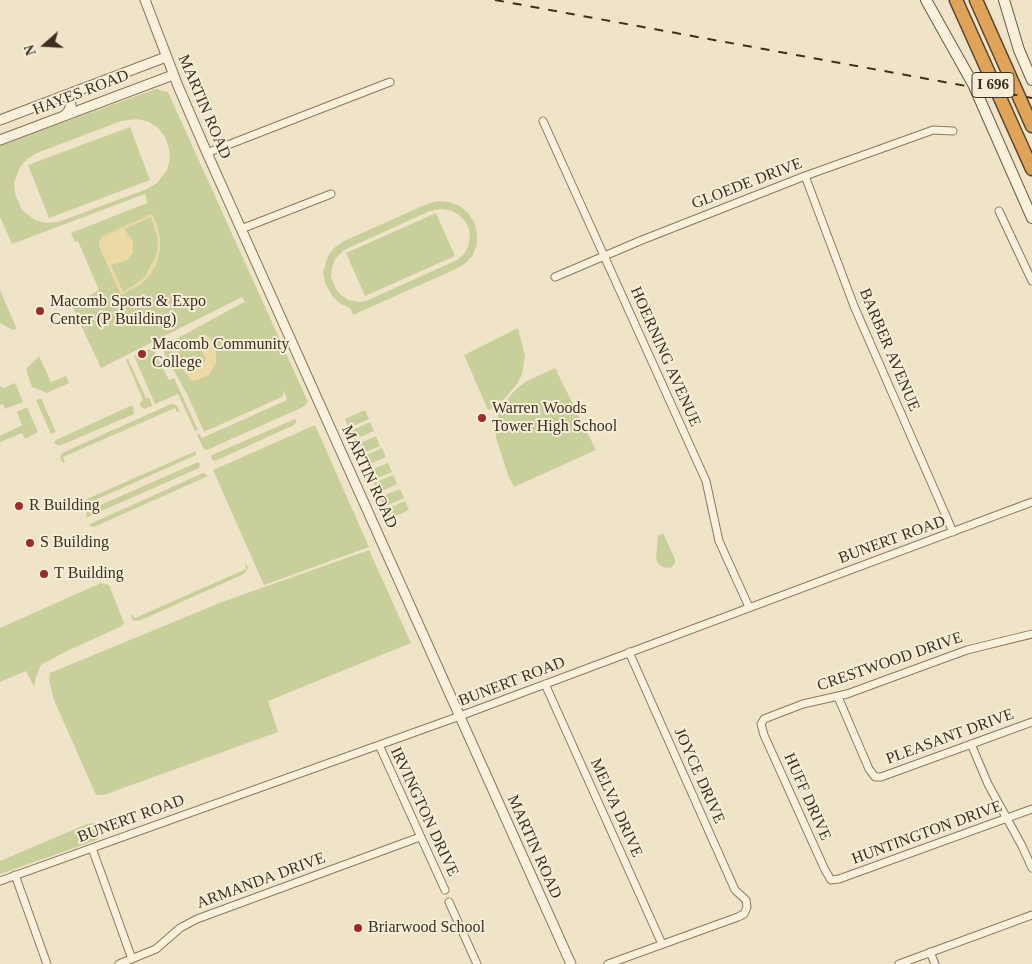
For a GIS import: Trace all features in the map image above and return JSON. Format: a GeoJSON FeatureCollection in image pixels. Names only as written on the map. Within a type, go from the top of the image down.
{"type":"FeatureCollection","features":[{"type":"Feature","properties":{"kind":"highway","name":"I 696"},"geometry":{"type":"LineString","coordinates":[[956,0],[1032,170]]}},
{"type":"Feature","properties":{"kind":"highway","name":"I 696"},"geometry":{"type":"LineString","coordinates":[[976,0],[1032,126]]}},
{"type":"Feature","properties":{"kind":"main road"},"geometry":{"type":"LineString","coordinates":[[926,0],[973,84],[1032,218]]}},
{"type":"Feature","properties":{"kind":"main road"},"geometry":{"type":"LineString","coordinates":[[1004,0],[1019,50],[1032,80]]}},
{"type":"Feature","properties":{"kind":"street","name":"MARTIN ROAD"},"geometry":{"type":"LineString","coordinates":[[145,0],[173,75],[207,154],[571,964]]}},
{"type":"Feature","properties":{"kind":"street","name":"HAYES ROAD"},"geometry":{"type":"LineString","coordinates":[[0,120],[166,57]]}},
{"type":"Feature","properties":{"kind":"street","name":"HAYES ROAD"},"geometry":{"type":"LineString","coordinates":[[0,140],[173,75]]}},
{"type":"Feature","properties":{"kind":"street"},"geometry":{"type":"LineString","coordinates":[[207,154],[390,82]]}},
{"type":"Feature","properties":{"kind":"street"},"geometry":{"type":"LineString","coordinates":[[88,87],[86,97],[92,106]]}},
{"type":"Feature","properties":{"kind":"street"},"geometry":{"type":"LineString","coordinates":[[62,117],[68,112],[71,105],[69,99],[64,96]]}},
{"type":"Feature","properties":{"kind":"street","name":"HOERNING AVENUE"},"geometry":{"type":"LineString","coordinates":[[543,121],[706,482],[719,541],[749,607]]}},
{"type":"Feature","properties":{"kind":"street","name":"GLOEDE DRIVE"},"geometry":{"type":"LineString","coordinates":[[555,277],[604,255],[805,176],[933,130],[953,131]]}},
{"type":"Feature","properties":{"kind":"street","name":"BARBER AVENUE"},"geometry":{"type":"LineString","coordinates":[[805,176],[854,306],[953,532]]}},
{"type":"Feature","properties":{"kind":"street"},"geometry":{"type":"LineString","coordinates":[[241,229],[331,194]]}},
{"type":"Feature","properties":{"kind":"street"},"geometry":{"type":"LineString","coordinates":[[1000,211],[1032,281]]}},
{"type":"Feature","properties":{"kind":"street","name":"BUNERT ROAD"},"geometry":{"type":"LineString","coordinates":[[0,881],[460,716],[1032,502]]}},
{"type":"Feature","properties":{"kind":"street","name":"CRESTWOOD DRIVE"},"geometry":{"type":"LineString","coordinates":[[761,724],[764,719],[803,704],[838,697],[966,650],[1032,634]]}},
{"type":"Feature","properties":{"kind":"street","name":"JOYCE DRIVE"},"geometry":{"type":"LineString","coordinates":[[629,652],[735,890],[746,900],[747,907],[744,914],[738,917],[662,944]]}},
{"type":"Feature","properties":{"kind":"street","name":"MELVA DRIVE"},"geometry":{"type":"LineString","coordinates":[[545,684],[662,944]]}},
{"type":"Feature","properties":{"kind":"street","name":"PLEASANT DRIVE"},"geometry":{"type":"LineString","coordinates":[[838,697],[869,769],[875,777],[882,777],[1032,722]]}},
{"type":"Feature","properties":{"kind":"street","name":"HUFF DRIVE"},"geometry":{"type":"LineString","coordinates":[[761,724],[764,735],[831,880]]}},
{"type":"Feature","properties":{"kind":"street"},"geometry":{"type":"LineString","coordinates":[[971,744],[988,784],[1032,868]]}},
{"type":"Feature","properties":{"kind":"street","name":"IRVINGTON DRIVE"},"geometry":{"type":"LineString","coordinates":[[379,745],[445,890]]}},
{"type":"Feature","properties":{"kind":"street","name":"HUNTINGTON DRIVE"},"geometry":{"type":"LineString","coordinates":[[831,880],[839,879],[1032,809]]}},
{"type":"Feature","properties":{"kind":"street","name":"ARMANDA DRIVE"},"geometry":{"type":"LineString","coordinates":[[120,964],[156,949],[180,928],[197,919],[420,837]]}},
{"type":"Feature","properties":{"kind":"street"},"geometry":{"type":"LineString","coordinates":[[92,848],[132,959]]}},
{"type":"Feature","properties":{"kind":"street"},"geometry":{"type":"LineString","coordinates":[[15,875],[47,964]]}},
{"type":"Feature","properties":{"kind":"street","name":"IRVINGTON DRIVE"},"geometry":{"type":"LineString","coordinates":[[450,902],[477,964]]}},
{"type":"Feature","properties":{"kind":"street"},"geometry":{"type":"LineString","coordinates":[[899,964],[1032,915]]}},
{"type":"Feature","properties":{"kind":"street"},"geometry":{"type":"LineString","coordinates":[[608,964],[662,944]]}},
{"type":"Feature","properties":{"kind":"street"},"geometry":{"type":"LineString","coordinates":[[930,952],[935,964]]}},
{"type":"Feature","properties":{"kind":"green space"},"geometry":{"type":"Polygon","coordinates":[[[156,89],[168,92],[308,402],[303,407],[207,450],[204,449],[197,435],[199,433],[202,438],[287,400],[284,391],[282,397],[204,432],[187,394],[165,355],[163,348],[167,344],[245,303],[242,297],[101,368],[72,306],[99,290],[78,241],[75,242],[71,233],[147,203],[145,194],[12,244],[0,217],[0,145],[156,89]],[[138,119],[121,121],[37,153],[27,159],[20,167],[14,183],[15,194],[22,210],[35,220],[46,223],[58,222],[147,189],[157,183],[167,170],[170,159],[169,148],[165,137],[158,128],[149,122],[138,119]]]}},
{"type":"Feature","properties":{"kind":"green space"},"geometry":{"type":"Polygon","coordinates":[[[130,127],[150,180],[49,218],[28,165],[130,127]]]}},
{"type":"Feature","properties":{"kind":"green space"},"geometry":{"type":"Polygon","coordinates":[[[438,201],[449,202],[460,206],[468,213],[474,222],[477,233],[477,244],[473,255],[466,263],[456,269],[353,315],[350,308],[341,304],[333,297],[325,283],[323,272],[328,256],[335,247],[344,241],[427,204],[438,201]],[[443,209],[430,211],[344,250],[335,259],[332,268],[331,277],[336,289],[349,300],[366,301],[457,260],[464,254],[470,238],[469,229],[465,221],[452,211],[443,209]]]}},
{"type":"Feature","properties":{"kind":"green space"},"geometry":{"type":"Polygon","coordinates":[[[436,213],[455,256],[365,296],[346,253],[436,213]]]}},
{"type":"Feature","properties":{"kind":"green space"},"geometry":{"type":"Polygon","coordinates":[[[0,290],[17,329],[13,330],[0,323],[0,290]]]}},
{"type":"Feature","properties":{"kind":"green space"},"geometry":{"type":"Polygon","coordinates":[[[518,328],[525,356],[522,374],[517,384],[505,398],[488,410],[464,355],[518,328]]]}},
{"type":"Feature","properties":{"kind":"green space"},"geometry":{"type":"Polygon","coordinates":[[[152,348],[169,380],[174,378],[198,430],[195,431],[178,394],[155,404],[134,356],[152,348]]]}},
{"type":"Feature","properties":{"kind":"green space"},"geometry":{"type":"Polygon","coordinates":[[[39,356],[51,382],[66,376],[69,383],[47,393],[32,387],[26,369],[39,356]]]}},
{"type":"Feature","properties":{"kind":"green space"},"geometry":{"type":"Polygon","coordinates":[[[128,359],[146,398],[150,398],[152,406],[144,409],[140,406],[143,400],[126,360],[128,359]]]}},
{"type":"Feature","properties":{"kind":"green space"},"geometry":{"type":"Polygon","coordinates":[[[555,368],[596,450],[514,487],[496,438],[498,412],[514,391],[525,382],[555,368]]]}},
{"type":"Feature","properties":{"kind":"green space"},"geometry":{"type":"Polygon","coordinates":[[[15,383],[23,402],[5,409],[3,404],[0,405],[0,386],[3,388],[15,383]]]}},
{"type":"Feature","properties":{"kind":"green space"},"geometry":{"type":"Polygon","coordinates":[[[41,398],[56,432],[51,434],[36,400],[41,398]]]}},
{"type":"Feature","properties":{"kind":"green space"},"geometry":{"type":"Polygon","coordinates":[[[171,404],[176,405],[180,411],[177,412],[175,408],[63,457],[65,462],[63,463],[60,457],[62,453],[171,404]]]}},
{"type":"Feature","properties":{"kind":"green space"},"geometry":{"type":"Polygon","coordinates":[[[130,406],[133,407],[134,414],[59,446],[54,443],[56,440],[130,406]]]}},
{"type":"Feature","properties":{"kind":"green space"},"geometry":{"type":"Polygon","coordinates":[[[27,407],[38,432],[25,439],[22,433],[0,442],[0,436],[22,425],[17,412],[27,407]]]}},
{"type":"Feature","properties":{"kind":"green space"},"geometry":{"type":"Polygon","coordinates":[[[365,410],[369,419],[349,428],[345,419],[365,410]]]}},
{"type":"Feature","properties":{"kind":"green space"},"geometry":{"type":"Polygon","coordinates":[[[295,419],[297,421],[294,425],[215,461],[211,459],[212,455],[295,419]]]}},
{"type":"Feature","properties":{"kind":"green space"},"geometry":{"type":"Polygon","coordinates":[[[370,422],[374,431],[354,440],[350,431],[370,422]]]}},
{"type":"Feature","properties":{"kind":"green space"},"geometry":{"type":"Polygon","coordinates":[[[315,425],[369,547],[264,585],[213,470],[315,425]]]}},
{"type":"Feature","properties":{"kind":"green space"},"geometry":{"type":"Polygon","coordinates":[[[376,436],[380,446],[361,454],[356,445],[376,436]]]}},
{"type":"Feature","properties":{"kind":"green space"},"geometry":{"type":"Polygon","coordinates":[[[382,448],[386,457],[366,466],[362,457],[382,448]]]}},
{"type":"Feature","properties":{"kind":"green space"},"geometry":{"type":"Polygon","coordinates":[[[196,451],[196,455],[82,506],[80,502],[196,451]]]}},
{"type":"Feature","properties":{"kind":"green space"},"geometry":{"type":"Polygon","coordinates":[[[198,462],[200,464],[199,468],[88,517],[86,516],[87,511],[198,462]]]}},
{"type":"Feature","properties":{"kind":"green space"},"geometry":{"type":"Polygon","coordinates":[[[388,463],[392,472],[372,480],[368,471],[388,463]]]}},
{"type":"Feature","properties":{"kind":"green space"},"geometry":{"type":"Polygon","coordinates":[[[203,473],[207,475],[206,477],[94,527],[90,526],[90,524],[203,473]]]}},
{"type":"Feature","properties":{"kind":"green space"},"geometry":{"type":"Polygon","coordinates":[[[393,475],[397,484],[378,493],[374,483],[393,475]]]}},
{"type":"Feature","properties":{"kind":"green space"},"geometry":{"type":"Polygon","coordinates":[[[400,489],[404,498],[384,507],[380,497],[400,489]]]}},
{"type":"Feature","properties":{"kind":"green space"},"geometry":{"type":"Polygon","coordinates":[[[405,501],[409,510],[389,519],[385,510],[405,501]]]}},
{"type":"Feature","properties":{"kind":"green space"},"geometry":{"type":"Polygon","coordinates":[[[663,533],[675,559],[675,563],[671,568],[658,564],[656,559],[658,536],[663,533]]]}},
{"type":"Feature","properties":{"kind":"green space"},"geometry":{"type":"Polygon","coordinates":[[[369,550],[411,643],[268,701],[278,732],[104,795],[96,795],[54,700],[49,680],[50,673],[222,602],[369,550]]]}},
{"type":"Feature","properties":{"kind":"green space"},"geometry":{"type":"Polygon","coordinates":[[[245,564],[248,568],[244,574],[139,621],[133,620],[130,615],[135,618],[246,569],[245,564]]]}},
{"type":"Feature","properties":{"kind":"green space"},"geometry":{"type":"Polygon","coordinates":[[[101,583],[109,585],[124,623],[122,626],[41,665],[34,687],[26,671],[0,682],[0,628],[101,583]]]}},
{"type":"Feature","properties":{"kind":"green space"},"geometry":{"type":"Polygon","coordinates":[[[95,823],[100,834],[97,840],[0,874],[0,861],[87,824],[95,823]]]}},
{"type":"Feature","properties":{"kind":"sand"},"geometry":{"type":"Polygon","coordinates":[[[152,214],[157,225],[160,250],[156,265],[141,284],[121,295],[99,246],[103,236],[152,214]],[[151,217],[124,229],[133,241],[133,253],[126,261],[111,265],[123,292],[144,278],[155,258],[158,248],[157,235],[151,217]]]}},
{"type":"Feature","properties":{"kind":"sand"},"geometry":{"type":"Polygon","coordinates":[[[204,334],[210,338],[216,347],[216,363],[209,375],[192,381],[184,371],[176,355],[173,355],[168,360],[171,349],[174,347],[173,340],[178,348],[204,334]],[[195,341],[179,350],[178,354],[187,370],[205,361],[206,358],[195,341]]]}},
{"type":"Feature","properties":{"kind":"railway"},"geometry":{"type":"LineString","coordinates":[[495,0],[1032,98]]}},
{"type":"Feature","properties":{"kind":"place","name":"Macomb Sports & Expo Center (P Building)"},"geometry":{"type":"Point","coordinates":[40,311]}},
{"type":"Feature","properties":{"kind":"place","name":"Macomb Community College"},"geometry":{"type":"Point","coordinates":[142,354]}},
{"type":"Feature","properties":{"kind":"place","name":"Warren Woods Tower High School"},"geometry":{"type":"Point","coordinates":[482,418]}},
{"type":"Feature","properties":{"kind":"place","name":"R Building"},"geometry":{"type":"Point","coordinates":[19,506]}},
{"type":"Feature","properties":{"kind":"place","name":"S Building"},"geometry":{"type":"Point","coordinates":[30,543]}},
{"type":"Feature","properties":{"kind":"place","name":"T Building"},"geometry":{"type":"Point","coordinates":[44,574]}},
{"type":"Feature","properties":{"kind":"place","name":"Briarwood School"},"geometry":{"type":"Point","coordinates":[358,928]}}]}
